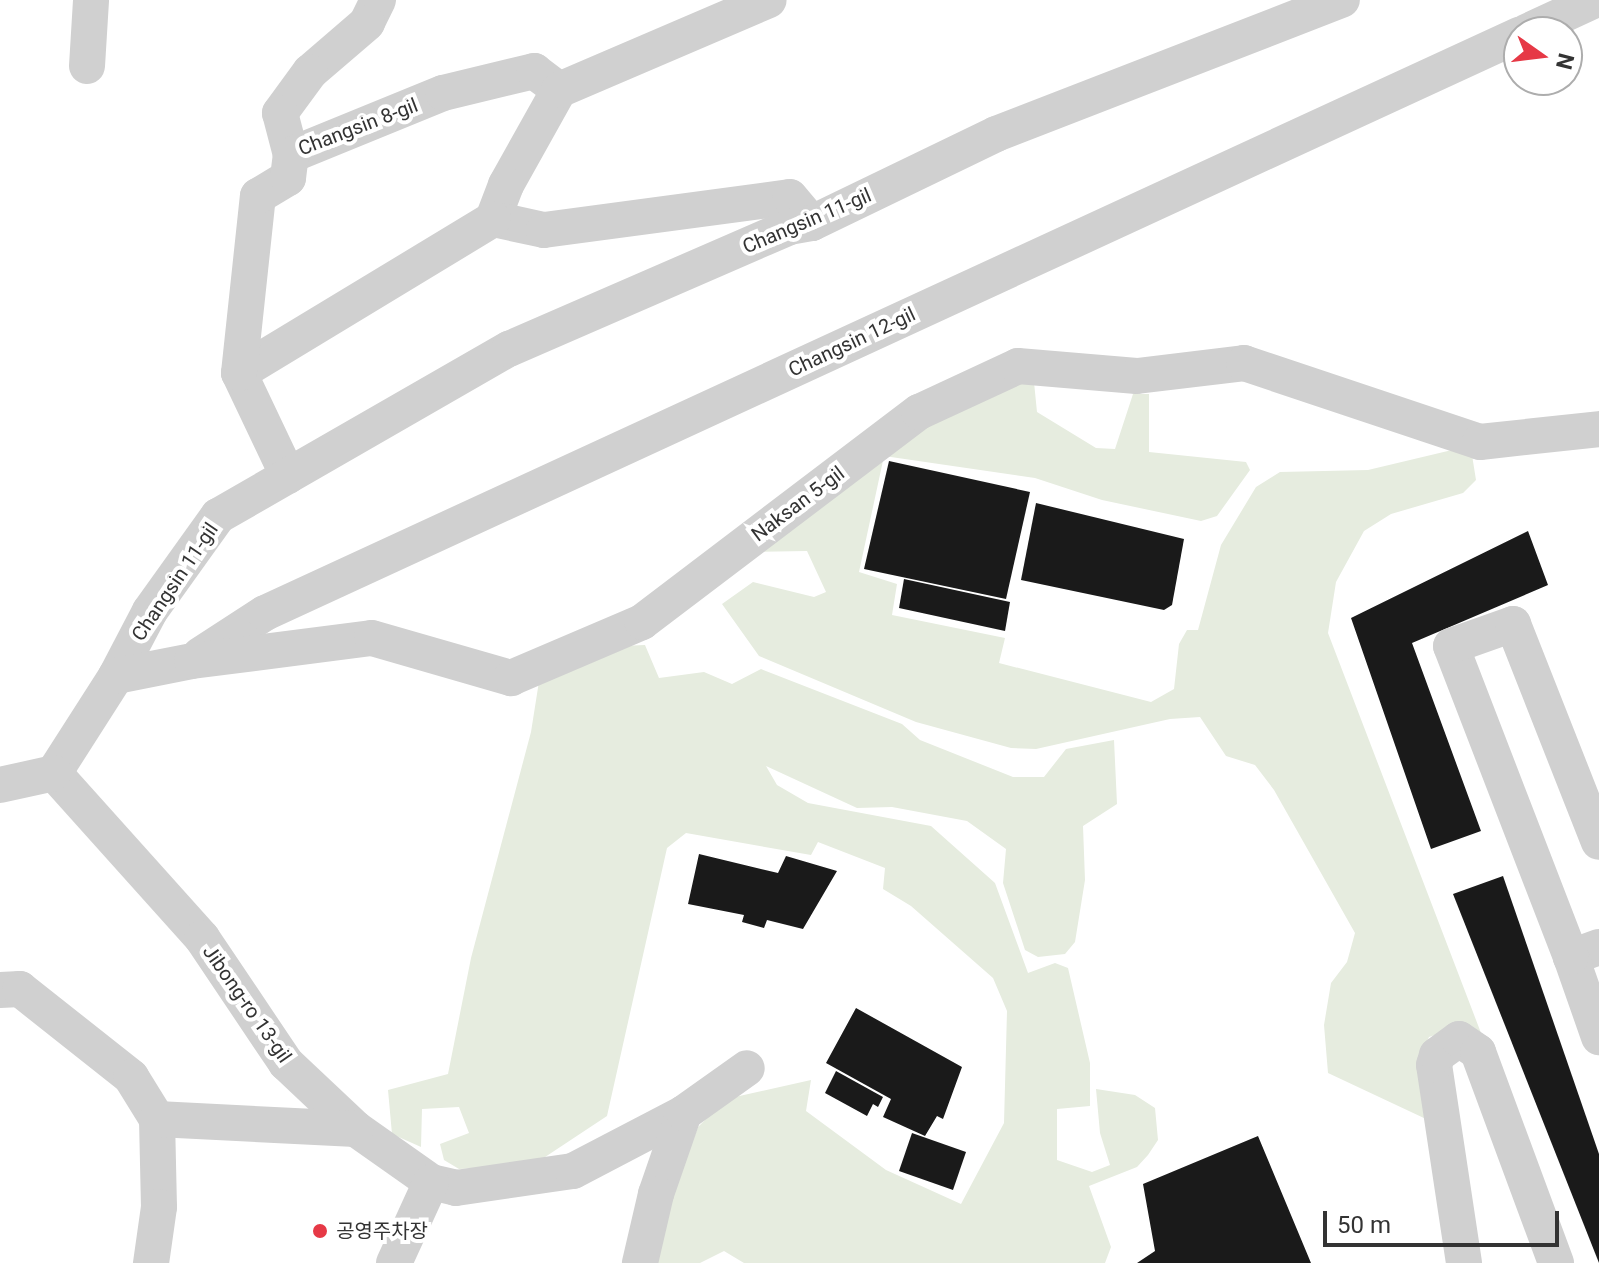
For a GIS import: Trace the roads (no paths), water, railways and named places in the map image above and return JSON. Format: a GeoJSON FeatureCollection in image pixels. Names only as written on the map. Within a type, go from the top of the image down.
{"type":"FeatureCollection","features":[{"type":"Feature","properties":{"kind":"street"},"geometry":{"type":"LineString","coordinates":[[87,66],[91,0]]}},
{"type":"Feature","properties":{"kind":"street","name":"Changsin 8-gil"},"geometry":{"type":"LineString","coordinates":[[378,0],[367,23],[310,72],[280,113],[291,155],[443,93],[534,71],[559,90]]}},
{"type":"Feature","properties":{"kind":"street"},"geometry":{"type":"LineString","coordinates":[[239,373],[493,219],[506,185],[559,90],[769,0]]}},
{"type":"Feature","properties":{"kind":"street","name":"Changsin 11-gil"},"geometry":{"type":"LineString","coordinates":[[116,676],[150,611],[218,516],[509,349],[789,227],[812,223],[996,134],[1342,0]]}},
{"type":"Feature","properties":{"kind":"street"},"geometry":{"type":"LineString","coordinates":[[1560,16],[1595,0]]}},
{"type":"Feature","properties":{"kind":"street","name":"Changsin 12-gil"},"geometry":{"type":"LineString","coordinates":[[192,661],[265,613],[1503,42]]}},
{"type":"Feature","properties":{"kind":"street"},"geometry":{"type":"LineString","coordinates":[[288,476],[239,373],[258,196],[288,178],[291,155]]}},
{"type":"Feature","properties":{"kind":"street"},"geometry":{"type":"LineString","coordinates":[[493,219],[544,230],[790,197],[812,223]]}},
{"type":"Feature","properties":{"kind":"street","name":"Naksan 5-gil"},"geometry":{"type":"LineString","coordinates":[[116,676],[192,661],[372,638],[511,678],[642,622],[919,412],[1018,366],[1137,376],[1244,363],[1480,442],[1599,429]]}},
{"type":"Feature","properties":{"kind":"street"},"geometry":{"type":"LineString","coordinates":[[1599,842],[1513,624],[1451,646],[1585,952],[1599,1037]]}},
{"type":"Feature","properties":{"kind":"street"},"geometry":{"type":"LineString","coordinates":[[1,782],[54,773],[116,676]]}},
{"type":"Feature","properties":{"kind":"street","name":"Jibong-ro 13-gil"},"geometry":{"type":"LineString","coordinates":[[54,773],[202,938],[286,1063],[356,1129],[431,1182],[456,1188],[573,1171],[684,1113],[747,1068]]}},
{"type":"Feature","properties":{"kind":"street"},"geometry":{"type":"LineString","coordinates":[[0,990],[20,989],[131,1077],[157,1119],[159,1207],[151,1263]]}},
{"type":"Feature","properties":{"kind":"street"},"geometry":{"type":"LineString","coordinates":[[1464,1263],[1434,1065],[1437,1055],[1459,1039],[1478,1052],[1556,1263]]}},
{"type":"Feature","properties":{"kind":"street"},"geometry":{"type":"LineString","coordinates":[[640,1263],[656,1194],[684,1113]]}},
{"type":"Feature","properties":{"kind":"street"},"geometry":{"type":"LineString","coordinates":[[157,1119],[356,1129]]}},
{"type":"Feature","properties":{"kind":"street"},"geometry":{"type":"LineString","coordinates":[[394,1263],[431,1182]]}},
{"type":"Feature","properties":{"kind":"place","name":"공영주차장"},"geometry":{"type":"Point","coordinates":[320,1231]}}]}
